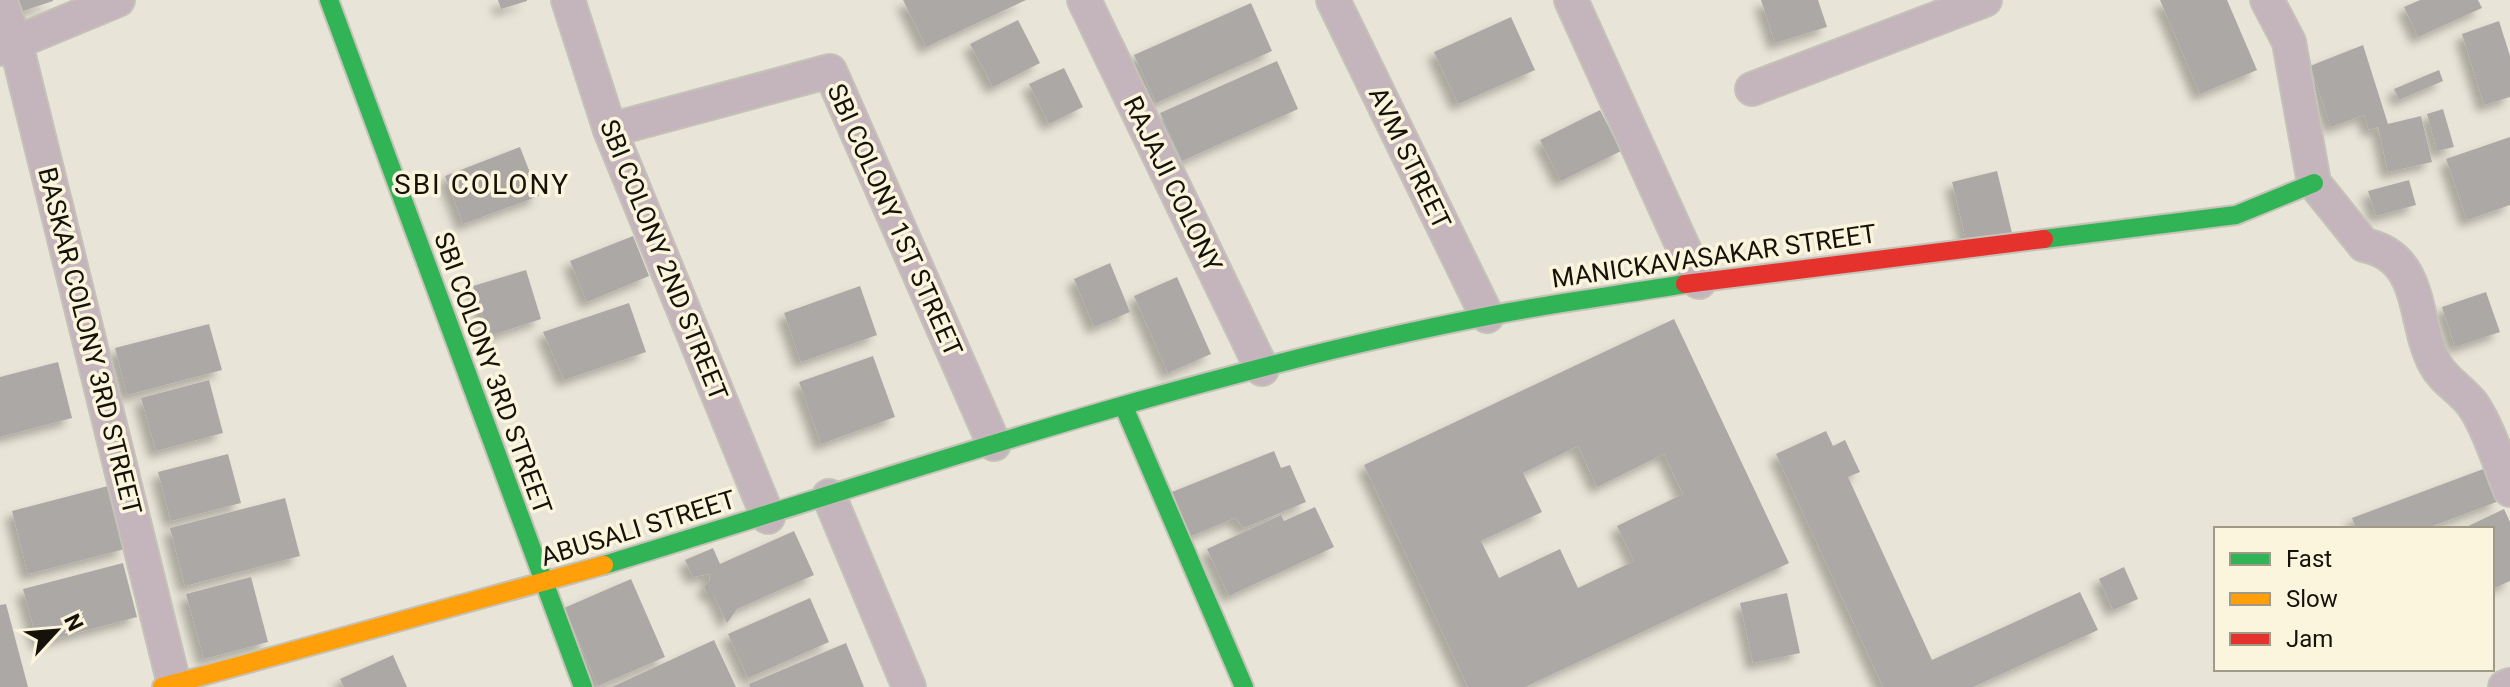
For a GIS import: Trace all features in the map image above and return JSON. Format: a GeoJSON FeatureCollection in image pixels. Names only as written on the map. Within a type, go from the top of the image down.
{"type":"FeatureCollection","features":[{"type":"Feature","properties":{"kind":"street","name":"BASKAR COLONY 3RD STREET"},"geometry":{"type":"LineString","coordinates":[[0,0],[8,46],[168,685]]}},
{"type":"Feature","properties":{"kind":"street"},"geometry":{"type":"LineString","coordinates":[[8,46],[118,0]]}},
{"type":"Feature","properties":{"kind":"street","name":"SBI COLONY 3RD STREET"},"geometry":{"type":"LineString","coordinates":[[329,0],[542,584],[583,687]]}},
{"type":"Feature","properties":{"kind":"street","name":"SBI COLONY 2ND STREET"},"geometry":{"type":"LineString","coordinates":[[568,0],[610,130],[768,517]]}},
{"type":"Feature","properties":{"kind":"street","name":"RAJAJI COLONY"},"geometry":{"type":"LineString","coordinates":[[1084,0],[1262,369]]}},
{"type":"Feature","properties":{"kind":"street","name":"AVM STREET"},"geometry":{"type":"LineString","coordinates":[[1333,0],[1487,316]]}},
{"type":"Feature","properties":{"kind":"street"},"geometry":{"type":"LineString","coordinates":[[1571,0],[1699,282]]}},
{"type":"Feature","properties":{"kind":"street"},"geometry":{"type":"LineString","coordinates":[[1752,89],[1985,0]]}},
{"type":"Feature","properties":{"kind":"street"},"geometry":{"type":"LineString","coordinates":[[2267,0],[2289,42],[2314,183],[2364,245],[2385,249],[2400,267],[2413,288],[2435,364],[2473,406],[2510,490]]}},
{"type":"Feature","properties":{"kind":"street","name":"SBI COLONY 1ST STREET"},"geometry":{"type":"LineString","coordinates":[[610,130],[830,71],[994,444]]}},
{"type":"Feature","properties":{"kind":"street","name":"MANICKAVASAKAR STREET"},"geometry":{"type":"LineString","coordinates":[[1124,407],[1262,369],[1487,316],[1699,282],[2236,215],[2314,183]]}},
{"type":"Feature","properties":{"kind":"street"},"geometry":{"type":"LineString","coordinates":[[1124,407],[1244,687]]}},
{"type":"Feature","properties":{"kind":"street","name":"ABUSALI STREET"},"geometry":{"type":"LineString","coordinates":[[168,685],[249,677],[994,444],[1124,407]]}},
{"type":"Feature","properties":{"kind":"street"},"geometry":{"type":"LineString","coordinates":[[829,496],[909,687]]}},
{"type":"Feature","properties":{"kind":"building"},"geometry":{"type":"Polygon","coordinates":[[[13,0],[53,0],[53,1],[17,13],[13,0]]]}},
{"type":"Feature","properties":{"kind":"building"},"geometry":{"type":"Polygon","coordinates":[[[498,0],[527,0],[527,1],[501,9],[498,0]]]}},
{"type":"Feature","properties":{"kind":"building"},"geometry":{"type":"Polygon","coordinates":[[[903,0],[1026,0],[926,47],[903,0]]]}},
{"type":"Feature","properties":{"kind":"building"},"geometry":{"type":"Polygon","coordinates":[[[1761,0],[1818,0],[1827,27],[1775,43],[1761,0]]]}},
{"type":"Feature","properties":{"kind":"building"},"geometry":{"type":"Polygon","coordinates":[[[2160,0],[2227,0],[2257,70],[2200,94],[2160,0]]]}},
{"type":"Feature","properties":{"kind":"building"},"geometry":{"type":"Polygon","coordinates":[[[2420,0],[2478,0],[2482,8],[2418,37],[2404,7],[2420,0]]]}},
{"type":"Feature","properties":{"kind":"building"},"geometry":{"type":"Polygon","coordinates":[[[1251,3],[1272,51],[1156,103],[1134,55],[1251,3]]]}},
{"type":"Feature","properties":{"kind":"building"},"geometry":{"type":"Polygon","coordinates":[[[1511,17],[1535,70],[1458,104],[1434,52],[1511,17]]]}},
{"type":"Feature","properties":{"kind":"building"},"geometry":{"type":"Polygon","coordinates":[[[1018,20],[1040,63],[993,87],[970,44],[1018,20]]]}},
{"type":"Feature","properties":{"kind":"building"},"geometry":{"type":"Polygon","coordinates":[[[2499,21],[2510,56],[2510,97],[2484,105],[2462,34],[2499,21]]]}},
{"type":"Feature","properties":{"kind":"building"},"geometry":{"type":"Polygon","coordinates":[[[2363,45],[2388,124],[2421,116],[2432,162],[2388,172],[2378,127],[2369,130],[2364,115],[2331,127],[2310,66],[2363,45]]]}},
{"type":"Feature","properties":{"kind":"building"},"geometry":{"type":"Polygon","coordinates":[[[1277,61],[1298,109],[1182,161],[1160,113],[1277,61]]]}},
{"type":"Feature","properties":{"kind":"building"},"geometry":{"type":"Polygon","coordinates":[[[1064,68],[1083,107],[1049,124],[1029,84],[1064,68]]]}},
{"type":"Feature","properties":{"kind":"building"},"geometry":{"type":"Polygon","coordinates":[[[2439,70],[2443,81],[2399,100],[2394,89],[2439,70]]]}},
{"type":"Feature","properties":{"kind":"building"},"geometry":{"type":"Polygon","coordinates":[[[2443,109],[2454,147],[2437,151],[2427,114],[2443,109]]]}},
{"type":"Feature","properties":{"kind":"building"},"geometry":{"type":"Polygon","coordinates":[[[1600,110],[1621,151],[1561,181],[1540,140],[1600,110]]]}},
{"type":"Feature","properties":{"kind":"building"},"geometry":{"type":"Polygon","coordinates":[[[2510,137],[2510,205],[2467,220],[2446,159],[2510,137]]]}},
{"type":"Feature","properties":{"kind":"building"},"geometry":{"type":"Polygon","coordinates":[[[520,147],[539,196],[463,224],[445,176],[520,147]]]}},
{"type":"Feature","properties":{"kind":"building"},"geometry":{"type":"Polygon","coordinates":[[[1997,171],[2012,233],[1967,244],[1952,182],[1997,171]]]}},
{"type":"Feature","properties":{"kind":"building"},"geometry":{"type":"Polygon","coordinates":[[[2409,180],[2416,205],[2376,216],[2368,191],[2409,180]]]}},
{"type":"Feature","properties":{"kind":"building"},"geometry":{"type":"Polygon","coordinates":[[[633,236],[649,276],[587,302],[570,261],[633,236]]]}},
{"type":"Feature","properties":{"kind":"building"},"geometry":{"type":"Polygon","coordinates":[[[1110,263],[1130,312],[1094,327],[1074,279],[1110,263]]]}},
{"type":"Feature","properties":{"kind":"building"},"geometry":{"type":"Polygon","coordinates":[[[526,270],[541,319],[489,336],[473,286],[526,270]]]}},
{"type":"Feature","properties":{"kind":"building"},"geometry":{"type":"Polygon","coordinates":[[[1177,277],[1211,354],[1168,373],[1134,296],[1177,277]]]}},
{"type":"Feature","properties":{"kind":"building"},"geometry":{"type":"Polygon","coordinates":[[[860,286],[877,335],[801,362],[784,313],[860,286]]]}},
{"type":"Feature","properties":{"kind":"building"},"geometry":{"type":"Polygon","coordinates":[[[2486,292],[2500,332],[2455,347],[2442,307],[2486,292]]]}},
{"type":"Feature","properties":{"kind":"building"},"geometry":{"type":"Polygon","coordinates":[[[629,303],[646,352],[564,380],[543,332],[629,303]]]}},
{"type":"Feature","properties":{"kind":"building"},"geometry":{"type":"Polygon","coordinates":[[[1674,319],[1789,563],[1525,687],[1468,687],[1364,465],[1674,319]],[[1578,446],[1523,473],[1542,512],[1481,541],[1499,578],[1560,549],[1578,588],[1634,561],[1617,526],[1683,494],[1664,454],[1597,487],[1578,446]]]}},
{"type":"Feature","properties":{"kind":"building"},"geometry":{"type":"Polygon","coordinates":[[[209,324],[222,370],[127,395],[115,348],[209,324]]]}},
{"type":"Feature","properties":{"kind":"building"},"geometry":{"type":"Polygon","coordinates":[[[873,356],[895,417],[821,444],[799,382],[873,356]]]}},
{"type":"Feature","properties":{"kind":"building"},"geometry":{"type":"Polygon","coordinates":[[[58,362],[72,418],[0,437],[0,377],[58,362]]]}},
{"type":"Feature","properties":{"kind":"building"},"geometry":{"type":"Polygon","coordinates":[[[209,380],[223,433],[156,451],[141,398],[209,380]]]}},
{"type":"Feature","properties":{"kind":"building"},"geometry":{"type":"Polygon","coordinates":[[[1826,431],[1833,446],[1845,440],[1860,472],[1848,477],[1932,660],[2080,592],[2098,630],[1973,687],[1883,687],[1776,454],[1826,431]]]}},
{"type":"Feature","properties":{"kind":"building"},"geometry":{"type":"Polygon","coordinates":[[[1274,451],[1281,468],[1290,465],[1306,502],[1244,528],[1235,518],[1191,536],[1172,492],[1274,451]]]}},
{"type":"Feature","properties":{"kind":"building"},"geometry":{"type":"Polygon","coordinates":[[[228,454],[241,503],[171,521],[158,472],[228,454]]]}},
{"type":"Feature","properties":{"kind":"building"},"geometry":{"type":"Polygon","coordinates":[[[2486,468],[2499,501],[2430,527],[2355,527],[2352,518],[2486,468]]]}},
{"type":"Feature","properties":{"kind":"building"},"geometry":{"type":"Polygon","coordinates":[[[108,486],[125,549],[28,574],[12,511],[108,486]]]}},
{"type":"Feature","properties":{"kind":"building"},"geometry":{"type":"Polygon","coordinates":[[[285,498],[300,556],[185,586],[170,528],[285,498]]]}},
{"type":"Feature","properties":{"kind":"building"},"geometry":{"type":"Polygon","coordinates":[[[1315,507],[1334,547],[1229,596],[1207,549],[1281,515],[1284,521],[1315,507]]]}},
{"type":"Feature","properties":{"kind":"building"},"geometry":{"type":"Polygon","coordinates":[[[2504,509],[2510,522],[2510,581],[2494,588],[2494,527],[2466,527],[2504,509]]]}},
{"type":"Feature","properties":{"kind":"building"},"geometry":{"type":"Polygon","coordinates":[[[794,531],[814,575],[737,609],[727,623],[713,594],[707,594],[704,586],[710,580],[709,574],[693,577],[685,560],[713,548],[720,564],[794,531]]]}},
{"type":"Feature","properties":{"kind":"building"},"geometry":{"type":"Polygon","coordinates":[[[123,563],[137,617],[38,643],[23,589],[123,563]]]}},
{"type":"Feature","properties":{"kind":"building"},"geometry":{"type":"Polygon","coordinates":[[[2124,567],[2138,599],[2113,610],[2099,579],[2124,567]]]}},
{"type":"Feature","properties":{"kind":"building"},"geometry":{"type":"Polygon","coordinates":[[[251,577],[268,642],[204,659],[186,594],[251,577]]]}},
{"type":"Feature","properties":{"kind":"building"},"geometry":{"type":"Polygon","coordinates":[[[631,579],[665,657],[598,686],[564,608],[631,579]]]}},
{"type":"Feature","properties":{"kind":"building"},"geometry":{"type":"Polygon","coordinates":[[[1787,593],[1800,653],[1753,663],[1740,603],[1787,593]]]}},
{"type":"Feature","properties":{"kind":"building"},"geometry":{"type":"Polygon","coordinates":[[[810,598],[829,642],[748,678],[728,634],[810,598]]]}},
{"type":"Feature","properties":{"kind":"building"},"geometry":{"type":"Polygon","coordinates":[[[6,604],[28,687],[0,687],[0,605],[6,604]]]}},
{"type":"Feature","properties":{"kind":"building"},"geometry":{"type":"Polygon","coordinates":[[[714,640],[736,687],[612,687],[714,640]]]}},
{"type":"Feature","properties":{"kind":"building"},"geometry":{"type":"Polygon","coordinates":[[[846,643],[864,687],[750,687],[749,684],[846,643]]]}},
{"type":"Feature","properties":{"kind":"building"},"geometry":{"type":"Polygon","coordinates":[[[393,655],[407,687],[344,687],[340,679],[393,655]]]}},
{"type":"Feature","properties":{"kind":"traffic: fast"},"geometry":{"type":"LineString","coordinates":[[329,0],[583,687]]}},
{"type":"Feature","properties":{"kind":"traffic: fast"},"geometry":{"type":"LineString","coordinates":[[2044,239],[2236,215],[2314,183]]}},
{"type":"Feature","properties":{"kind":"traffic: fast"},"geometry":{"type":"LineString","coordinates":[[604,565],[1043,429],[1264,367],[1488,316],[1685,284]]}},
{"type":"Feature","properties":{"kind":"traffic: fast"},"geometry":{"type":"LineString","coordinates":[[1124,407],[1244,687]]}},
{"type":"Feature","properties":{"kind":"traffic: slow"},"geometry":{"type":"LineString","coordinates":[[162,687],[604,565]]}},
{"type":"Feature","properties":{"kind":"traffic: jam"},"geometry":{"type":"LineString","coordinates":[[1685,284],[2044,239]]}},
{"type":"Feature","properties":{"kind":"district","name":"SBI COLONY"},"geometry":{"type":"Point","coordinates":[482,184]}}]}
